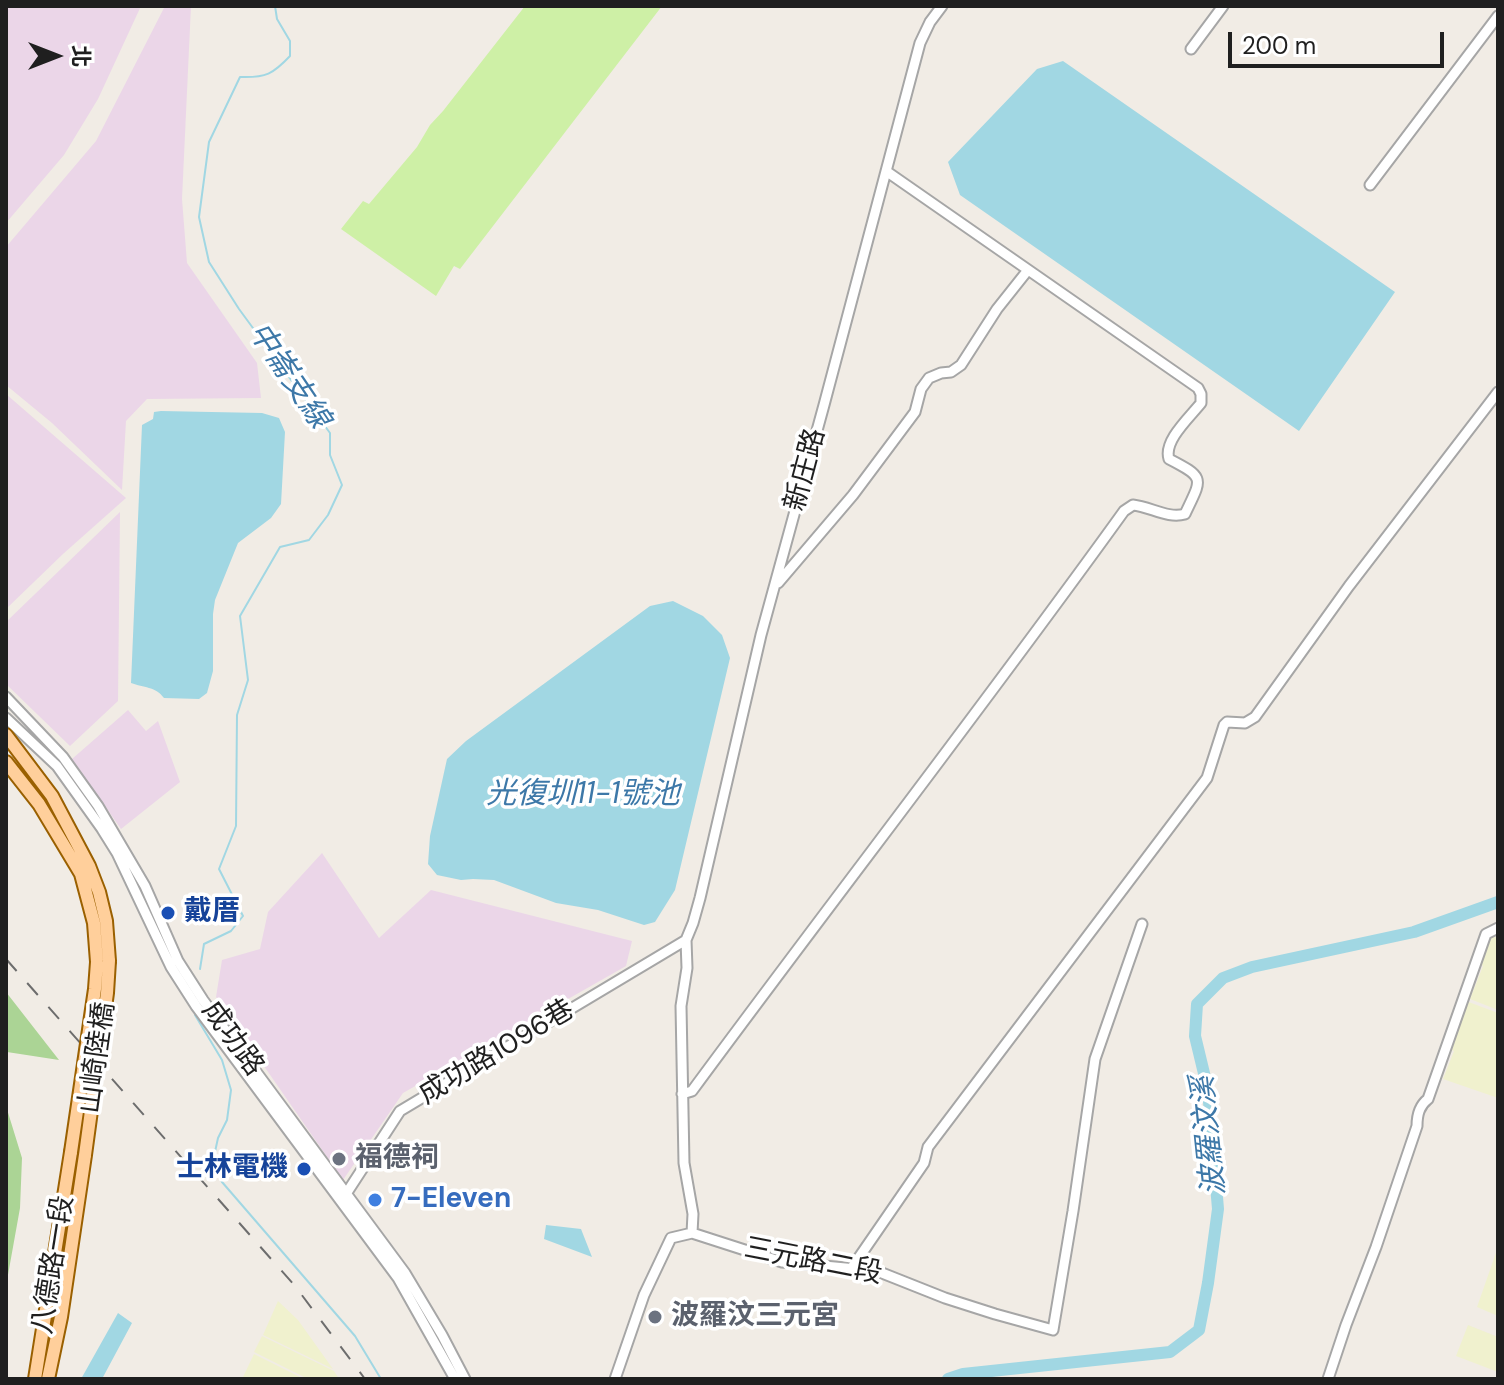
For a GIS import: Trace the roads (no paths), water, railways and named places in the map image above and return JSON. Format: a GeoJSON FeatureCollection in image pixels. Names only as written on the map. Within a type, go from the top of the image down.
{"type":"FeatureCollection","features":[{"type":"Feature","properties":{"kind":"main road"},"geometry":{"type":"LineString","coordinates":[[6,735],[52,796],[89,866],[106,921],[103,962]]}},
{"type":"Feature","properties":{"kind":"main road"},"geometry":{"type":"LineString","coordinates":[[6,762],[39,804],[81,874],[103,962]]}},
{"type":"Feature","properties":{"kind":"main road","name":"山崎陸橋"},"geometry":{"type":"LineString","coordinates":[[78,1153],[95,989],[103,962]]}},
{"type":"Feature","properties":{"kind":"main road","name":"八德路一段"},"geometry":{"type":"LineString","coordinates":[[35,1379],[78,1153]]}},
{"type":"Feature","properties":{"kind":"main road","name":"八德路一段"},"geometry":{"type":"LineString","coordinates":[[48,1379],[61,1317],[78,1153]]}},
{"type":"Feature","properties":{"kind":"street","name":"新庄路"},"geometry":{"type":"LineString","coordinates":[[692,1233],[693,1214],[684,1163],[682,1094],[681,1006],[687,968],[686,940],[700,898],[761,635],[920,43],[942,6]]}},
{"type":"Feature","properties":{"kind":"street"},"geometry":{"type":"LineString","coordinates":[[1191,49],[1223,6]]}},
{"type":"Feature","properties":{"kind":"street"},"geometry":{"type":"LineString","coordinates":[[1370,185],[1498,16]]}},
{"type":"Feature","properties":{"kind":"street"},"geometry":{"type":"LineString","coordinates":[[682,1094],[692,1091],[1124,511],[1133,505],[1175,517],[1185,514],[1198,486],[1192,471],[1169,459],[1166,453],[1168,443],[1201,403],[1198,388],[886,171]]}},
{"type":"Feature","properties":{"kind":"street"},"geometry":{"type":"LineString","coordinates":[[774,588],[853,495],[915,412],[921,389],[929,378],[951,372],[961,365],[997,309],[1028,270]]}},
{"type":"Feature","properties":{"kind":"street"},"geometry":{"type":"LineString","coordinates":[[851,1269],[924,1163],[928,1147],[1207,778],[1224,725],[1227,722],[1245,723],[1255,717],[1349,586],[1498,392]]}},
{"type":"Feature","properties":{"kind":"street","name":"成功路"},"geometry":{"type":"LineString","coordinates":[[6,697],[63,757],[98,806],[139,875],[178,961],[344,1196],[398,1278],[455,1379]]}},
{"type":"Feature","properties":{"kind":"street","name":"成功路"},"geometry":{"type":"LineString","coordinates":[[6,718],[57,766],[89,809],[117,853],[171,967],[196,1006],[405,1273],[465,1379]]}},
{"type":"Feature","properties":{"kind":"street","name":"三元路二段"},"geometry":{"type":"LineString","coordinates":[[692,1233],[782,1262],[877,1271],[945,1298],[1053,1330],[1095,1059],[1142,924]]}},
{"type":"Feature","properties":{"kind":"street"},"geometry":{"type":"LineString","coordinates":[[1328,1379],[1387,1216],[1417,1126],[1417,1115],[1428,1099],[1486,934],[1498,928]]}},
{"type":"Feature","properties":{"kind":"street","name":"成功路1096巷"},"geometry":{"type":"LineString","coordinates":[[344,1196],[400,1111],[686,940]]}},
{"type":"Feature","properties":{"kind":"street"},"geometry":{"type":"LineString","coordinates":[[615,1379],[644,1295],[671,1238],[692,1233]]}},
{"type":"Feature","properties":{"kind":"water"},"geometry":{"type":"Polygon","coordinates":[[[1063,61],[1395,292],[1299,431],[960,195],[948,162],[1037,69],[1063,61]]]}},
{"type":"Feature","properties":{"kind":"water"},"geometry":{"type":"Polygon","coordinates":[[[154,412],[262,413],[279,418],[285,432],[281,504],[271,518],[238,543],[215,600],[213,671],[207,693],[199,699],[164,698],[153,689],[131,683],[142,425],[153,419],[154,412]]]}},
{"type":"Feature","properties":{"kind":"water","name":"光復圳11-1號池"},"geometry":{"type":"Polygon","coordinates":[[[673,601],[703,616],[722,635],[730,658],[675,890],[655,922],[644,925],[598,910],[556,903],[494,880],[461,880],[437,875],[428,864],[430,836],[447,759],[466,741],[650,606],[673,601]]]}},
{"type":"Feature","properties":{"kind":"water"},"geometry":{"type":"Polygon","coordinates":[[[546,1225],[581,1229],[592,1257],[544,1239],[546,1225]]]}},
{"type":"Feature","properties":{"kind":"water"},"geometry":{"type":"Polygon","coordinates":[[[118,1313],[132,1323],[102,1379],[81,1379],[118,1313]]]}},
{"type":"Feature","properties":{"kind":"waterway","name":"中崙支線"},"geometry":{"type":"LineString","coordinates":[[200,969],[204,944],[231,931],[243,916],[219,869],[236,826],[237,715],[248,680],[240,616],[280,547],[309,540],[328,515],[342,485],[330,455],[330,433],[239,309],[209,262],[199,217],[209,142],[240,77],[268,74],[290,56],[290,41],[277,19],[275,6]]}},
{"type":"Feature","properties":{"kind":"waterway","name":"波羅汶溪"},"geometry":{"type":"LineString","coordinates":[[948,1379],[963,1374],[1170,1352],[1199,1330],[1218,1209],[1208,1090],[1195,1036],[1197,1004],[1223,978],[1252,967],[1414,932],[1498,902]]}},
{"type":"Feature","properties":{"kind":"waterway"},"geometry":{"type":"LineString","coordinates":[[195,1015],[222,1060],[231,1090],[227,1120],[218,1138],[213,1161],[222,1182],[355,1336],[381,1379]]}},
{"type":"Feature","properties":{"kind":"railway"},"geometry":{"type":"LineString","coordinates":[[6,959],[295,1286],[365,1379]]}},
{"type":"Feature","properties":{"kind":"place","name":"戴厝"},"geometry":{"type":"Point","coordinates":[168,913]}},
{"type":"Feature","properties":{"kind":"place","name":"福德祠"},"geometry":{"type":"Point","coordinates":[339,1159]}},
{"type":"Feature","properties":{"kind":"place","name":"士林電機"},"geometry":{"type":"Point","coordinates":[304,1169]}},
{"type":"Feature","properties":{"kind":"place","name":"7-Eleven"},"geometry":{"type":"Point","coordinates":[375,1200]}},
{"type":"Feature","properties":{"kind":"place","name":"波羅汶三元宮"},"geometry":{"type":"Point","coordinates":[655,1317]}}]}
